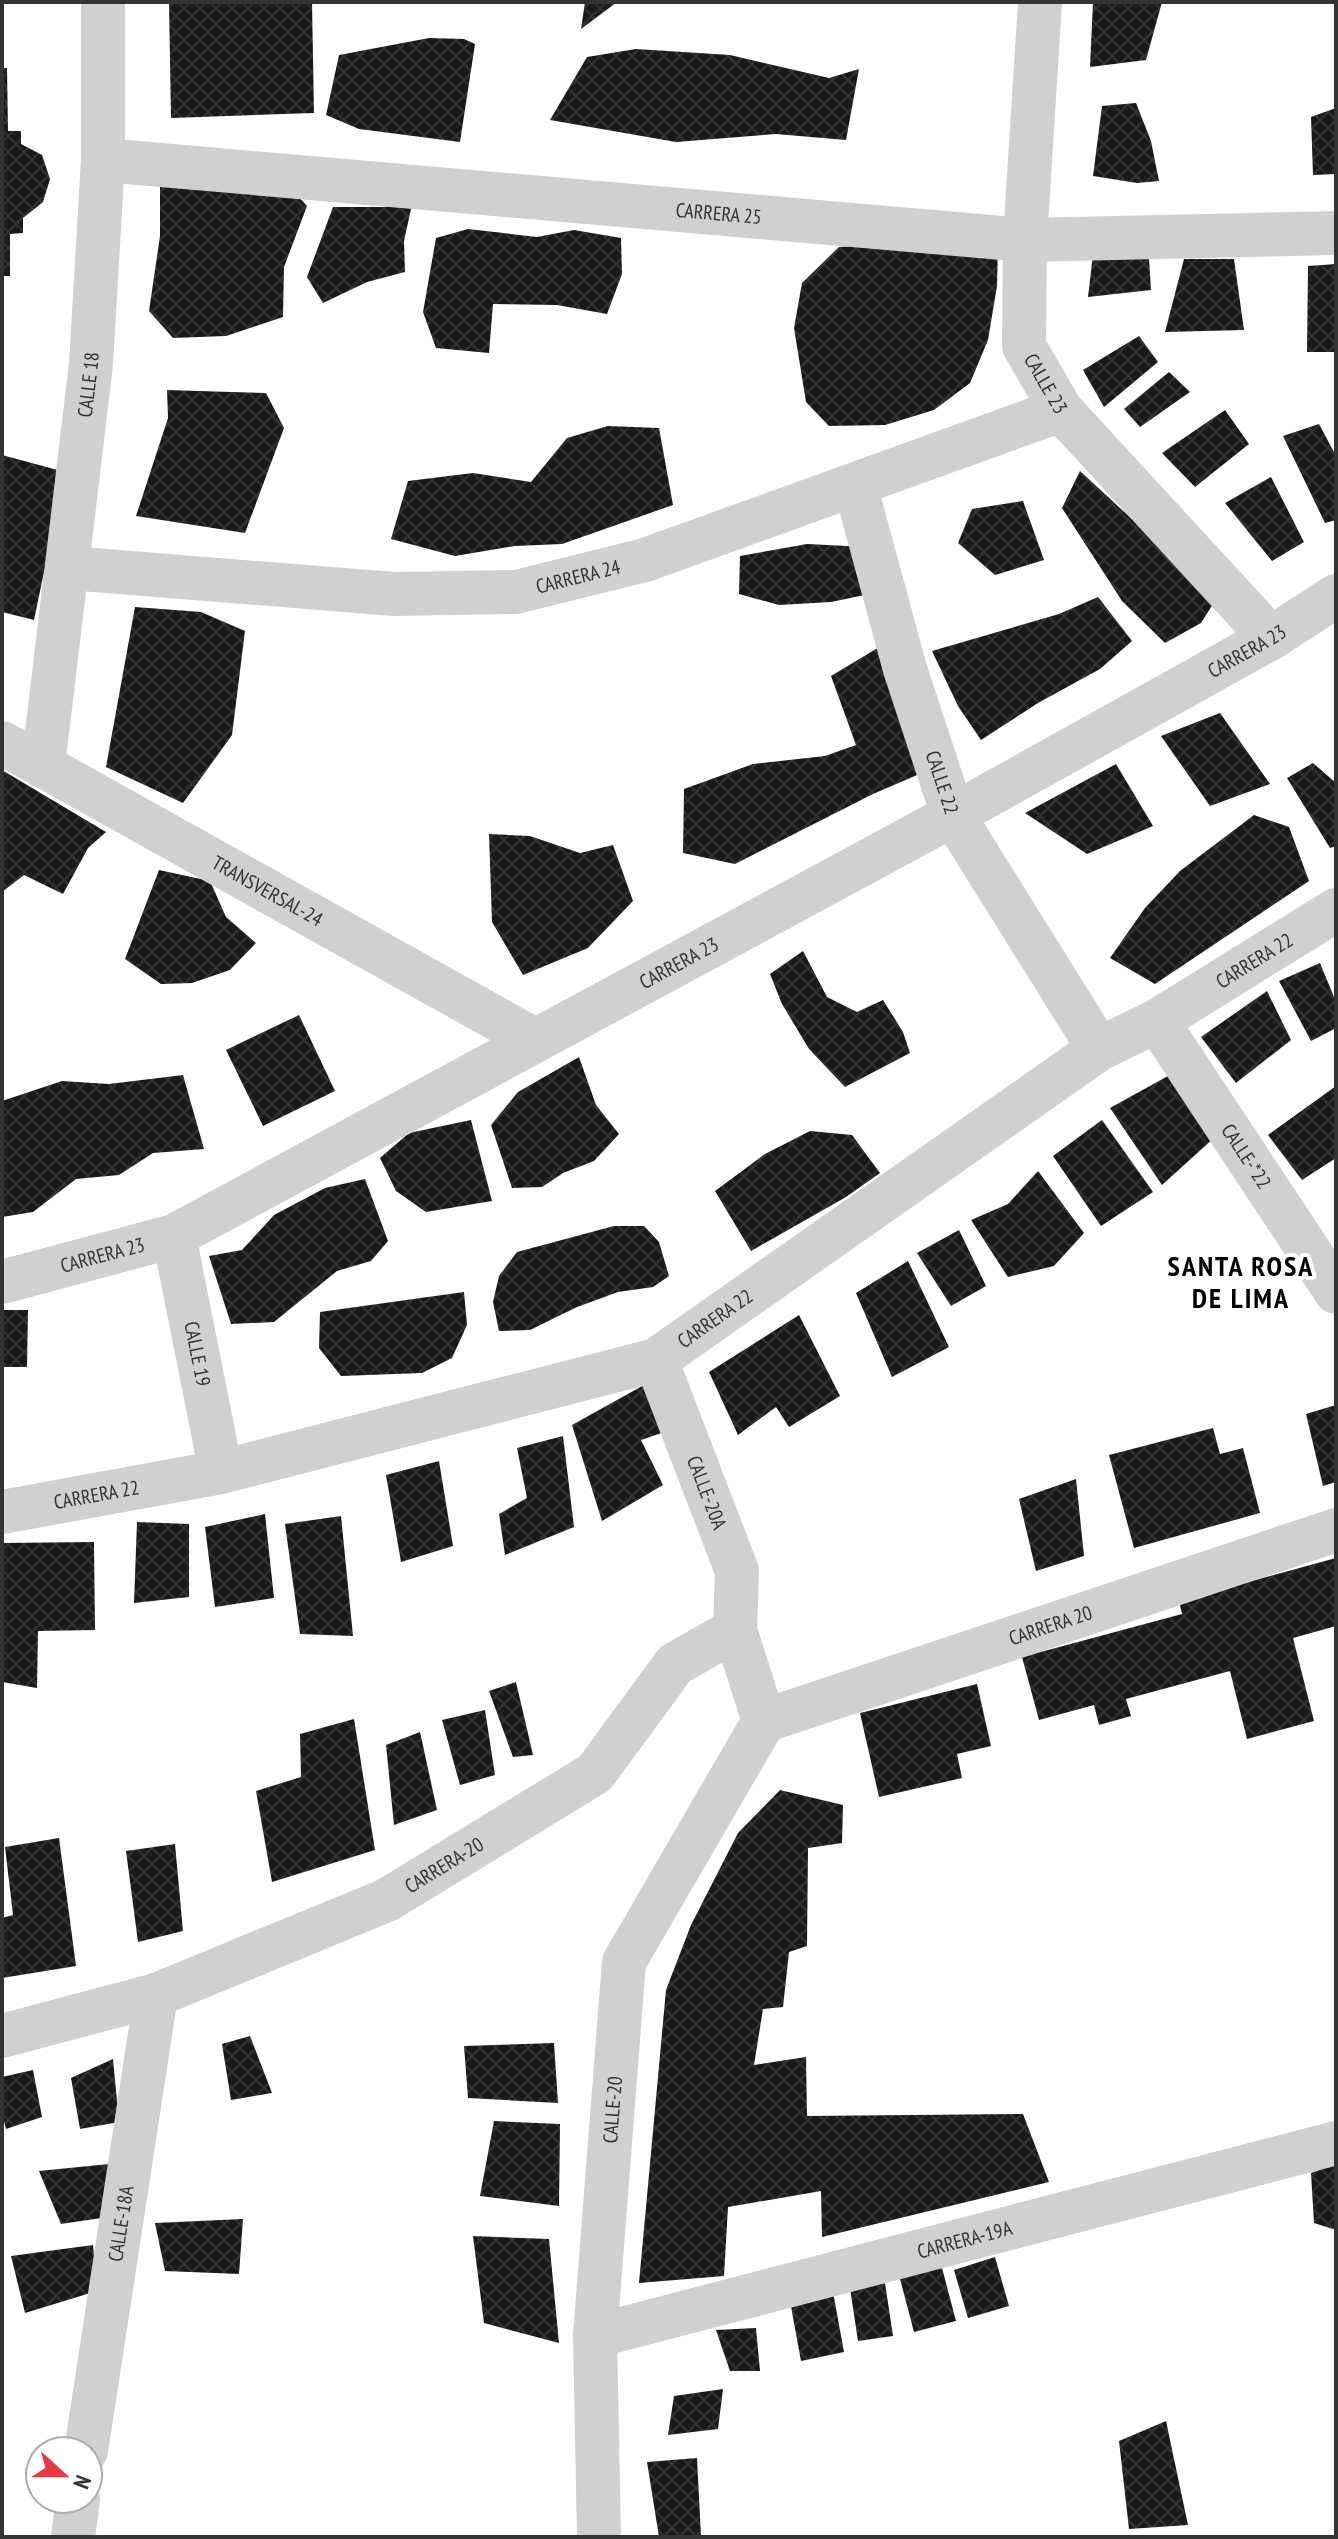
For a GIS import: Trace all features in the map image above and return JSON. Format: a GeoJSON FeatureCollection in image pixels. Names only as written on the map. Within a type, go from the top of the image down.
{"type":"FeatureCollection","features":[{"type":"Feature","properties":{"kind":"street","name":"CALLE 18"},"geometry":{"type":"LineString","coordinates":[[43,766],[91,364],[103,160],[103,2]]}},
{"type":"Feature","properties":{"kind":"street","name":"CALLE 23"},"geometry":{"type":"LineString","coordinates":[[1040,2],[1025,240],[1024,346],[1061,410],[1271,638]]}},
{"type":"Feature","properties":{"kind":"street","name":"CARRERA 25"},"geometry":{"type":"LineString","coordinates":[[103,160],[1025,240],[1336,233]]}},
{"type":"Feature","properties":{"kind":"street","name":"CARRERA 24"},"geometry":{"type":"LineString","coordinates":[[69,568],[394,594],[516,592],[645,560],[1061,410]]}},
{"type":"Feature","properties":{"kind":"street","name":"CALLE 22"},"geometry":{"type":"LineString","coordinates":[[855,485],[905,669],[953,815],[1099,1049]]}},
{"type":"Feature","properties":{"kind":"street","name":"CARRERA 23"},"geometry":{"type":"LineString","coordinates":[[2,1282],[174,1236],[533,1039],[953,815],[1271,638],[1336,596]]}},
{"type":"Feature","properties":{"kind":"street","name":"TRANSVERSAL-24"},"geometry":{"type":"LineString","coordinates":[[2,743],[533,1039]]}},
{"type":"Feature","properties":{"kind":"street","name":"CARRERA 22"},"geometry":{"type":"LineString","coordinates":[[2,1512],[221,1472],[656,1360],[1099,1049],[1157,1021],[1336,910]]}},
{"type":"Feature","properties":{"kind":"street","name":"CALLE-*22"},"geometry":{"type":"LineString","coordinates":[[1157,1021],[1336,1292]]}},
{"type":"Feature","properties":{"kind":"street","name":"CALLE 19"},"geometry":{"type":"LineString","coordinates":[[174,1236],[221,1472]]}},
{"type":"Feature","properties":{"kind":"street","name":"CALLE-20A"},"geometry":{"type":"LineString","coordinates":[[656,1360],[737,1571],[735,1630]]}},
{"type":"Feature","properties":{"kind":"street","name":"CARRERA 20"},"geometry":{"type":"LineString","coordinates":[[764,1721],[1336,1530]]}},
{"type":"Feature","properties":{"kind":"street"},"geometry":{"type":"LineString","coordinates":[[735,1630],[764,1721]]}},
{"type":"Feature","properties":{"kind":"street","name":"CARRERA-20"},"geometry":{"type":"LineString","coordinates":[[2,2036],[156,1995],[387,1900],[595,1773],[675,1664],[735,1630]]}},
{"type":"Feature","properties":{"kind":"street","name":"CALLE-20"},"geometry":{"type":"LineString","coordinates":[[599,2537],[595,2336],[624,1962],[764,1721]]}},
{"type":"Feature","properties":{"kind":"street","name":"CALLE-18A"},"geometry":{"type":"LineString","coordinates":[[88,2435],[156,1995]]}},
{"type":"Feature","properties":{"kind":"street","name":"CARRERA-19A"},"geometry":{"type":"LineString","coordinates":[[595,2336],[1336,2143]]}},
{"type":"Feature","properties":{"kind":"street"},"geometry":{"type":"LineString","coordinates":[[73,2537],[76,2515]]}},
{"type":"Feature","properties":{"kind":"building"},"geometry":{"type":"Polygon","coordinates":[[[169,2],[312,2],[314,113],[171,118],[169,2]]]}},
{"type":"Feature","properties":{"kind":"building"},"geometry":{"type":"Polygon","coordinates":[[[585,2],[617,2],[581,29],[585,2]]]}},
{"type":"Feature","properties":{"kind":"building"},"geometry":{"type":"Polygon","coordinates":[[[1093,2],[1162,2],[1146,60],[1090,67],[1093,2]]]}},
{"type":"Feature","properties":{"kind":"building"},"geometry":{"type":"Polygon","coordinates":[[[429,38],[464,39],[475,44],[460,142],[359,129],[326,115],[339,55],[429,38]]]}},
{"type":"Feature","properties":{"kind":"building"},"geometry":{"type":"Polygon","coordinates":[[[636,49],[730,55],[829,78],[859,69],[846,140],[776,134],[676,142],[550,120],[587,57],[636,49]]]}},
{"type":"Feature","properties":{"kind":"building"},"geometry":{"type":"Polygon","coordinates":[[[2,68],[7,68],[8,131],[21,131],[21,144],[42,155],[50,179],[43,202],[23,218],[23,233],[10,234],[10,276],[2,276],[2,68]]]}},
{"type":"Feature","properties":{"kind":"building"},"geometry":{"type":"Polygon","coordinates":[[[1136,103],[1151,141],[1159,181],[1137,183],[1093,176],[1102,106],[1136,103]]]}},
{"type":"Feature","properties":{"kind":"building"},"geometry":{"type":"Polygon","coordinates":[[[1336,108],[1336,174],[1313,175],[1311,117],[1336,108]]]}},
{"type":"Feature","properties":{"kind":"building"},"geometry":{"type":"Polygon","coordinates":[[[160,172],[286,183],[307,206],[284,267],[283,317],[226,336],[173,338],[149,311],[160,236],[160,172]]]}},
{"type":"Feature","properties":{"kind":"building"},"geometry":{"type":"Polygon","coordinates":[[[413,200],[404,241],[405,272],[367,282],[323,303],[307,277],[333,207],[385,207],[413,200]]]}},
{"type":"Feature","properties":{"kind":"building"},"geometry":{"type":"Polygon","coordinates":[[[468,229],[537,237],[574,230],[621,238],[622,274],[607,314],[557,305],[493,304],[489,353],[436,348],[423,312],[436,238],[468,229]]]}},
{"type":"Feature","properties":{"kind":"building"},"geometry":{"type":"Polygon","coordinates":[[[1148,242],[1151,290],[1088,297],[1093,254],[1148,242]]]}},
{"type":"Feature","properties":{"kind":"building"},"geometry":{"type":"Polygon","coordinates":[[[899,243],[998,246],[997,286],[988,340],[970,383],[934,410],[885,425],[829,426],[806,402],[794,328],[802,283],[839,247],[899,243]]]}},
{"type":"Feature","properties":{"kind":"building"},"geometry":{"type":"Polygon","coordinates":[[[1184,259],[1234,259],[1244,330],[1165,332],[1184,259]]]}},
{"type":"Feature","properties":{"kind":"building"},"geometry":{"type":"Polygon","coordinates":[[[1336,264],[1336,352],[1307,352],[1308,266],[1336,264]]]}},
{"type":"Feature","properties":{"kind":"building"},"geometry":{"type":"Polygon","coordinates":[[[1139,336],[1158,362],[1104,407],[1083,370],[1139,336]]]}},
{"type":"Feature","properties":{"kind":"building"},"geometry":{"type":"Polygon","coordinates":[[[1169,372],[1190,392],[1140,427],[1124,409],[1169,372]]]}},
{"type":"Feature","properties":{"kind":"building"},"geometry":{"type":"Polygon","coordinates":[[[167,390],[266,393],[284,428],[245,533],[136,516],[168,418],[167,390]]]}},
{"type":"Feature","properties":{"kind":"building"},"geometry":{"type":"Polygon","coordinates":[[[1225,410],[1249,444],[1195,487],[1162,453],[1225,410]]]}},
{"type":"Feature","properties":{"kind":"building"},"geometry":{"type":"Polygon","coordinates":[[[1319,424],[1336,456],[1336,520],[1325,523],[1283,436],[1319,424]]]}},
{"type":"Feature","properties":{"kind":"building"},"geometry":{"type":"Polygon","coordinates":[[[608,426],[659,428],[673,505],[562,544],[515,546],[455,556],[391,539],[408,481],[473,473],[531,482],[567,438],[608,426]]]}},
{"type":"Feature","properties":{"kind":"building"},"geometry":{"type":"Polygon","coordinates":[[[2,455],[65,472],[34,620],[2,612],[2,455]]]}},
{"type":"Feature","properties":{"kind":"building"},"geometry":{"type":"Polygon","coordinates":[[[1080,471],[1147,533],[1213,604],[1201,623],[1165,643],[1122,601],[1062,508],[1080,471]]]}},
{"type":"Feature","properties":{"kind":"building"},"geometry":{"type":"Polygon","coordinates":[[[1271,477],[1304,542],[1272,561],[1225,503],[1271,477]]]}},
{"type":"Feature","properties":{"kind":"building"},"geometry":{"type":"Polygon","coordinates":[[[1023,501],[1044,560],[995,575],[958,543],[972,509],[1023,501]]]}},
{"type":"Feature","properties":{"kind":"building"},"geometry":{"type":"Polygon","coordinates":[[[807,544],[867,547],[884,591],[831,602],[779,605],[739,594],[740,556],[807,544]]]}},
{"type":"Feature","properties":{"kind":"building"},"geometry":{"type":"Polygon","coordinates":[[[1098,597],[1132,641],[1100,669],[1038,703],[981,740],[958,706],[932,651],[1059,614],[1098,597]]]}},
{"type":"Feature","properties":{"kind":"building"},"geometry":{"type":"Polygon","coordinates":[[[135,607],[201,612],[245,631],[232,735],[183,803],[106,767],[135,607]]]}},
{"type":"Feature","properties":{"kind":"building"},"geometry":{"type":"Polygon","coordinates":[[[881,646],[931,769],[873,794],[735,864],[683,853],[684,789],[753,764],[825,756],[856,745],[831,676],[881,646]]]}},
{"type":"Feature","properties":{"kind":"building"},"geometry":{"type":"Polygon","coordinates":[[[1220,713],[1270,784],[1210,806],[1161,736],[1220,713]]]}},
{"type":"Feature","properties":{"kind":"building"},"geometry":{"type":"Polygon","coordinates":[[[1313,763],[1336,783],[1336,846],[1330,848],[1287,778],[1313,763]]]}},
{"type":"Feature","properties":{"kind":"building"},"geometry":{"type":"Polygon","coordinates":[[[1116,764],[1153,826],[1087,854],[1025,813],[1116,764]]]}},
{"type":"Feature","properties":{"kind":"building"},"geometry":{"type":"Polygon","coordinates":[[[2,770],[106,832],[88,848],[63,894],[24,875],[2,892],[2,770]]]}},
{"type":"Feature","properties":{"kind":"building"},"geometry":{"type":"Polygon","coordinates":[[[1254,815],[1289,827],[1309,881],[1155,984],[1110,958],[1145,908],[1180,871],[1254,815]]]}},
{"type":"Feature","properties":{"kind":"building"},"geometry":{"type":"Polygon","coordinates":[[[489,834],[530,836],[580,853],[613,845],[633,901],[588,948],[523,975],[492,922],[489,834]]]}},
{"type":"Feature","properties":{"kind":"building"},"geometry":{"type":"Polygon","coordinates":[[[159,870],[210,881],[226,917],[256,943],[230,970],[192,983],[161,984],[125,959],[159,870]]]}},
{"type":"Feature","properties":{"kind":"building"},"geometry":{"type":"Polygon","coordinates":[[[803,951],[827,997],[857,1012],[883,1000],[903,1032],[910,1053],[845,1087],[809,1049],[782,1004],[770,974],[803,951]]]}},
{"type":"Feature","properties":{"kind":"building"},"geometry":{"type":"Polygon","coordinates":[[[1320,963],[1336,1002],[1336,1028],[1311,1041],[1279,981],[1320,963]]]}},
{"type":"Feature","properties":{"kind":"building"},"geometry":{"type":"Polygon","coordinates":[[[1267,991],[1291,1040],[1236,1083],[1201,1037],[1267,991]]]}},
{"type":"Feature","properties":{"kind":"building"},"geometry":{"type":"Polygon","coordinates":[[[299,1015],[335,1091],[263,1126],[226,1050],[299,1015]]]}},
{"type":"Feature","properties":{"kind":"building"},"geometry":{"type":"Polygon","coordinates":[[[579,1057],[596,1105],[619,1134],[594,1161],[563,1173],[542,1187],[512,1188],[491,1125],[518,1092],[579,1057]]]}},
{"type":"Feature","properties":{"kind":"building"},"geometry":{"type":"Polygon","coordinates":[[[1177,1071],[1215,1137],[1162,1185],[1110,1108],[1177,1071]]]}},
{"type":"Feature","properties":{"kind":"building"},"geometry":{"type":"Polygon","coordinates":[[[183,1075],[204,1149],[153,1153],[119,1175],[76,1179],[33,1212],[2,1217],[2,1101],[62,1081],[109,1084],[183,1075]]]}},
{"type":"Feature","properties":{"kind":"building"},"geometry":{"type":"Polygon","coordinates":[[[1336,1086],[1336,1158],[1302,1180],[1268,1135],[1336,1086]]]}},
{"type":"Feature","properties":{"kind":"building"},"geometry":{"type":"Polygon","coordinates":[[[471,1120],[492,1201],[426,1212],[396,1191],[380,1158],[409,1133],[471,1120]]]}},
{"type":"Feature","properties":{"kind":"building"},"geometry":{"type":"Polygon","coordinates":[[[1102,1120],[1153,1192],[1101,1226],[1053,1156],[1102,1120]]]}},
{"type":"Feature","properties":{"kind":"building"},"geometry":{"type":"Polygon","coordinates":[[[810,1131],[852,1135],[880,1173],[846,1197],[751,1251],[715,1191],[765,1154],[810,1131]]]}},
{"type":"Feature","properties":{"kind":"building"},"geometry":{"type":"Polygon","coordinates":[[[1038,1171],[1084,1233],[1054,1266],[1008,1277],[971,1220],[1008,1204],[1038,1171]]]}},
{"type":"Feature","properties":{"kind":"building"},"geometry":{"type":"Polygon","coordinates":[[[365,1179],[388,1241],[371,1261],[337,1271],[274,1322],[231,1324],[209,1256],[242,1250],[274,1215],[325,1188],[365,1179]]]}},
{"type":"Feature","properties":{"kind":"building"},"geometry":{"type":"Polygon","coordinates":[[[614,1226],[644,1226],[659,1242],[669,1276],[653,1287],[618,1292],[577,1307],[530,1330],[499,1331],[493,1302],[499,1276],[517,1252],[614,1226]]]}},
{"type":"Feature","properties":{"kind":"building"},"geometry":{"type":"Polygon","coordinates":[[[959,1230],[986,1286],[951,1306],[917,1253],[959,1230]]]}},
{"type":"Feature","properties":{"kind":"building"},"geometry":{"type":"Polygon","coordinates":[[[908,1261],[949,1347],[892,1377],[856,1293],[908,1261]]]}},
{"type":"Feature","properties":{"kind":"building"},"geometry":{"type":"Polygon","coordinates":[[[464,1292],[467,1325],[452,1358],[422,1373],[341,1376],[319,1348],[320,1312],[464,1292]]]}},
{"type":"Feature","properties":{"kind":"building"},"geometry":{"type":"Polygon","coordinates":[[[2,1310],[28,1310],[27,1367],[2,1367],[2,1310]]]}},
{"type":"Feature","properties":{"kind":"building"},"geometry":{"type":"Polygon","coordinates":[[[799,1315],[840,1396],[789,1427],[776,1407],[738,1435],[709,1372],[799,1315]]]}},
{"type":"Feature","properties":{"kind":"building"},"geometry":{"type":"Polygon","coordinates":[[[662,1375],[679,1427],[641,1440],[663,1485],[602,1521],[572,1425],[662,1375]]]}},
{"type":"Feature","properties":{"kind":"building"},"geometry":{"type":"Polygon","coordinates":[[[1336,1405],[1336,1482],[1323,1486],[1306,1414],[1336,1405]]]}},
{"type":"Feature","properties":{"kind":"building"},"geometry":{"type":"Polygon","coordinates":[[[1213,1428],[1220,1454],[1243,1448],[1260,1513],[1134,1548],[1109,1455],[1213,1428]]]}},
{"type":"Feature","properties":{"kind":"building"},"geometry":{"type":"Polygon","coordinates":[[[563,1436],[574,1527],[505,1555],[499,1514],[527,1498],[517,1448],[563,1436]]]}},
{"type":"Feature","properties":{"kind":"building"},"geometry":{"type":"Polygon","coordinates":[[[439,1461],[453,1546],[401,1562],[386,1475],[439,1461]]]}},
{"type":"Feature","properties":{"kind":"building"},"geometry":{"type":"Polygon","coordinates":[[[1076,1479],[1084,1556],[1036,1571],[1019,1499],[1076,1479]]]}},
{"type":"Feature","properties":{"kind":"building"},"geometry":{"type":"Polygon","coordinates":[[[265,1514],[274,1598],[215,1607],[205,1527],[265,1514]]]}},
{"type":"Feature","properties":{"kind":"building"},"geometry":{"type":"Polygon","coordinates":[[[341,1516],[353,1636],[300,1634],[285,1524],[341,1516]]]}},
{"type":"Feature","properties":{"kind":"building"},"geometry":{"type":"Polygon","coordinates":[[[137,1522],[189,1524],[189,1597],[134,1603],[137,1522]]]}},
{"type":"Feature","properties":{"kind":"building"},"geometry":{"type":"Polygon","coordinates":[[[94,1542],[95,1630],[38,1631],[37,1688],[2,1682],[2,1543],[94,1542]]]}},
{"type":"Feature","properties":{"kind":"building"},"geometry":{"type":"Polygon","coordinates":[[[1336,1558],[1336,1626],[1293,1638],[1314,1721],[1247,1739],[1230,1671],[1126,1699],[1131,1716],[1099,1725],[1094,1705],[1039,1720],[1022,1657],[1182,1614],[1179,1601],[1336,1558]]]}},
{"type":"Feature","properties":{"kind":"building"},"geometry":{"type":"Polygon","coordinates":[[[516,1682],[533,1755],[513,1757],[489,1691],[516,1682]]]}},
{"type":"Feature","properties":{"kind":"building"},"geometry":{"type":"Polygon","coordinates":[[[977,1684],[991,1746],[957,1754],[962,1778],[879,1797],[860,1713],[977,1684]]]}},
{"type":"Feature","properties":{"kind":"building"},"geometry":{"type":"Polygon","coordinates":[[[485,1710],[495,1775],[460,1785],[442,1720],[485,1710]]]}},
{"type":"Feature","properties":{"kind":"building"},"geometry":{"type":"Polygon","coordinates":[[[354,1719],[375,1850],[272,1882],[256,1791],[301,1777],[300,1734],[354,1719]]]}},
{"type":"Feature","properties":{"kind":"building"},"geometry":{"type":"Polygon","coordinates":[[[420,1732],[437,1810],[394,1825],[386,1745],[420,1732]]]}},
{"type":"Feature","properties":{"kind":"building"},"geometry":{"type":"Polygon","coordinates":[[[780,1790],[843,1805],[842,1843],[808,1848],[807,1946],[789,1952],[783,2007],[763,2009],[754,2065],[806,2057],[807,2116],[1023,2114],[1049,2182],[822,2237],[821,2191],[728,2207],[724,2276],[639,2283],[666,1990],[691,1925],[738,1833],[780,1790]]]}},
{"type":"Feature","properties":{"kind":"building"},"geometry":{"type":"Polygon","coordinates":[[[59,1838],[76,1966],[2,1978],[2,1918],[13,1915],[5,1847],[59,1838]]]}},
{"type":"Feature","properties":{"kind":"building"},"geometry":{"type":"Polygon","coordinates":[[[175,1844],[183,1931],[138,1942],[126,1851],[175,1844]]]}},
{"type":"Feature","properties":{"kind":"building"},"geometry":{"type":"Polygon","coordinates":[[[250,2036],[272,2093],[231,2100],[222,2044],[250,2036]]]}},
{"type":"Feature","properties":{"kind":"building"},"geometry":{"type":"Polygon","coordinates":[[[554,2043],[558,2103],[468,2098],[464,2046],[554,2043]]]}},
{"type":"Feature","properties":{"kind":"building"},"geometry":{"type":"Polygon","coordinates":[[[113,2059],[119,2122],[80,2129],[71,2078],[113,2059]]]}},
{"type":"Feature","properties":{"kind":"building"},"geometry":{"type":"Polygon","coordinates":[[[33,2070],[42,2117],[6,2129],[2,2114],[2,2077],[33,2070]]]}},
{"type":"Feature","properties":{"kind":"building"},"geometry":{"type":"Polygon","coordinates":[[[494,2121],[560,2124],[559,2206],[480,2196],[494,2121]]]}},
{"type":"Feature","properties":{"kind":"building"},"geometry":{"type":"Polygon","coordinates":[[[119,2163],[115,2216],[61,2224],[39,2171],[119,2163]]]}},
{"type":"Feature","properties":{"kind":"building"},"geometry":{"type":"Polygon","coordinates":[[[1336,2164],[1336,2230],[1314,2223],[1311,2173],[1336,2164]]]}},
{"type":"Feature","properties":{"kind":"building"},"geometry":{"type":"Polygon","coordinates":[[[243,2219],[239,2274],[165,2271],[155,2223],[243,2219]]]}},
{"type":"Feature","properties":{"kind":"building"},"geometry":{"type":"Polygon","coordinates":[[[473,2236],[549,2239],[559,2343],[484,2323],[473,2236]]]}},
{"type":"Feature","properties":{"kind":"building"},"geometry":{"type":"Polygon","coordinates":[[[93,2245],[97,2291],[25,2313],[11,2256],[93,2245]]]}},
{"type":"Feature","properties":{"kind":"building"},"geometry":{"type":"Polygon","coordinates":[[[995,2257],[1009,2306],[968,2318],[954,2270],[995,2257]]]}},
{"type":"Feature","properties":{"kind":"building"},"geometry":{"type":"Polygon","coordinates":[[[941,2264],[956,2321],[914,2332],[899,2275],[941,2264]]]}},
{"type":"Feature","properties":{"kind":"building"},"geometry":{"type":"Polygon","coordinates":[[[885,2283],[893,2336],[858,2341],[850,2288],[885,2283]]]}},
{"type":"Feature","properties":{"kind":"building"},"geometry":{"type":"Polygon","coordinates":[[[833,2292],[844,2352],[801,2361],[790,2301],[833,2292]]]}},
{"type":"Feature","properties":{"kind":"building"},"geometry":{"type":"Polygon","coordinates":[[[756,2328],[760,2371],[730,2371],[716,2330],[756,2328]]]}},
{"type":"Feature","properties":{"kind":"building"},"geometry":{"type":"Polygon","coordinates":[[[723,2389],[718,2429],[668,2435],[674,2396],[723,2389]]]}},
{"type":"Feature","properties":{"kind":"building"},"geometry":{"type":"Polygon","coordinates":[[[1166,2421],[1188,2525],[1129,2529],[1119,2441],[1166,2421]]]}},
{"type":"Feature","properties":{"kind":"building"},"geometry":{"type":"Polygon","coordinates":[[[697,2458],[701,2536],[659,2537],[647,2462],[697,2458]]]}},
{"type":"Feature","properties":{"kind":"district","name":"SANTA ROSA DE LIMA"},"geometry":{"type":"Point","coordinates":[1241,1282]}}]}
